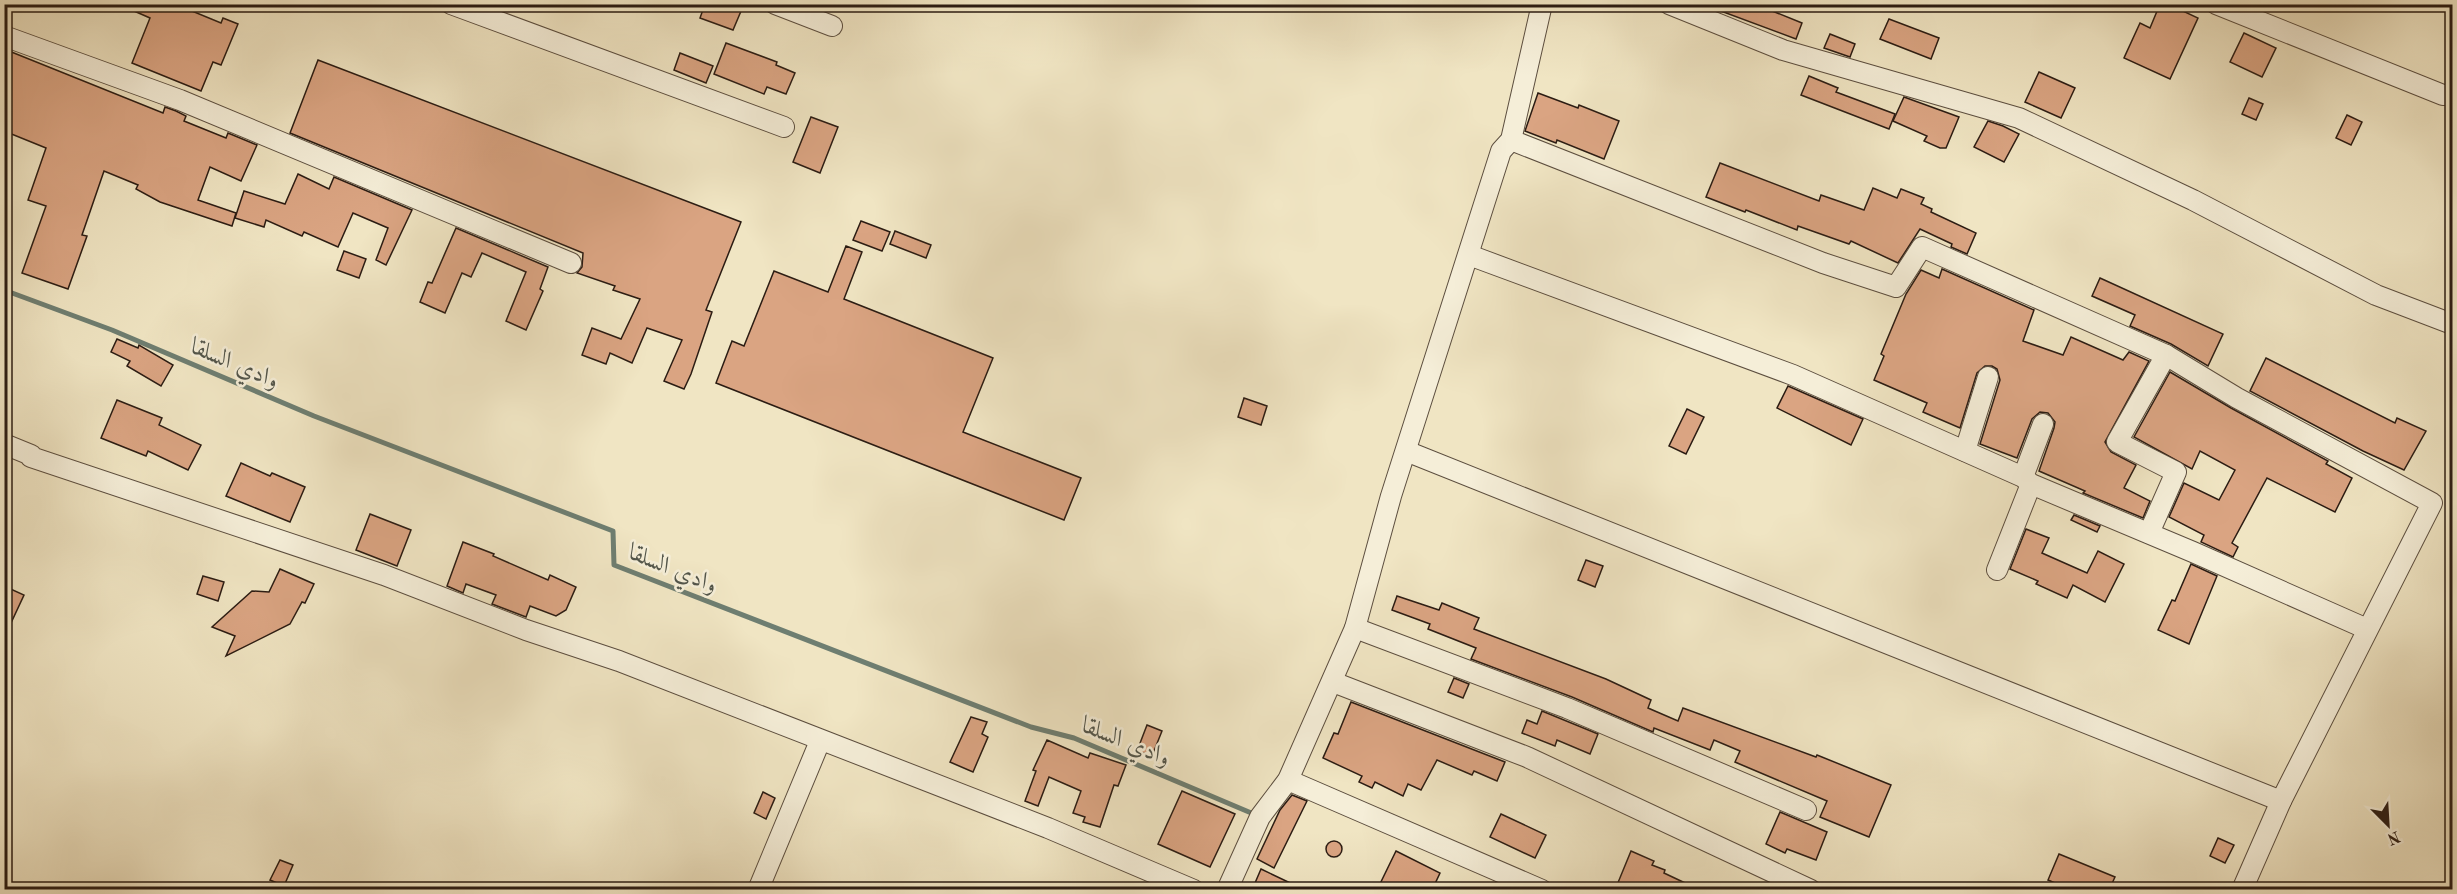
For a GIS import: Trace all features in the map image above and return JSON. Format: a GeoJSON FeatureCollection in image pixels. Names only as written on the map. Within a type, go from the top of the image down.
{"type":"FeatureCollection","features":[{"type":"Feature","properties":{"kind":"street"},"geometry":{"type":"LineString","coordinates":[[451,4],[784,127]]}},
{"type":"Feature","properties":{"kind":"street"},"geometry":{"type":"LineString","coordinates":[[776,4],[832,26]]}},
{"type":"Feature","properties":{"kind":"street"},"geometry":{"type":"LineString","coordinates":[[1227,890],[1260,817],[1288,780],[1355,628],[1391,496],[1501,151],[1511,140],[1542,4]]}},
{"type":"Feature","properties":{"kind":"street"},"geometry":{"type":"LineString","coordinates":[[1669,4],[1783,50],[2019,118],[2193,200],[2376,295],[2452,324]]}},
{"type":"Feature","properties":{"kind":"street"},"geometry":{"type":"LineString","coordinates":[[2216,4],[2443,95]]}},
{"type":"Feature","properties":{"kind":"street"},"geometry":{"type":"LineString","coordinates":[[4,36],[180,100],[571,263]]}},
{"type":"Feature","properties":{"kind":"street"},"geometry":{"type":"LineString","coordinates":[[1511,140],[1823,263],[1896,287],[1922,247],[2166,355],[2237,398],[2432,503],[2281,801],[2242,890]]}},
{"type":"Feature","properties":{"kind":"street"},"geometry":{"type":"LineString","coordinates":[[1469,255],[1793,375],[2027,481],[2367,628]]}},
{"type":"Feature","properties":{"kind":"street"},"geometry":{"type":"LineString","coordinates":[[2149,533],[2176,472],[2117,442],[2166,355]]}},
{"type":"Feature","properties":{"kind":"street"},"geometry":{"type":"LineString","coordinates":[[1965,451],[1988,377]]}},
{"type":"Feature","properties":{"kind":"street"},"geometry":{"type":"LineString","coordinates":[[1996,570],[2027,481],[2043,424]]}},
{"type":"Feature","properties":{"kind":"street"},"geometry":{"type":"LineString","coordinates":[[4,444],[31,455],[31,457],[384,575],[526,630],[619,662],[1048,828],[1194,890]]}},
{"type":"Feature","properties":{"kind":"street"},"geometry":{"type":"LineString","coordinates":[[1406,451],[2281,801]]}},
{"type":"Feature","properties":{"kind":"street"},"geometry":{"type":"LineString","coordinates":[[1355,628],[1567,708],[1806,810]]}},
{"type":"Feature","properties":{"kind":"street"},"geometry":{"type":"LineString","coordinates":[[1333,682],[1527,757],[1811,890]]}},
{"type":"Feature","properties":{"kind":"street"},"geometry":{"type":"LineString","coordinates":[[758,890],[820,741]]}},
{"type":"Feature","properties":{"kind":"street"},"geometry":{"type":"LineString","coordinates":[[1288,780],[1542,890]]}},
{"type":"Feature","properties":{"kind":"building"},"geometry":{"type":"Polygon","coordinates":[[[118,4],[175,4],[221,23],[223,18],[238,24],[221,65],[213,62],[201,91],[132,63],[150,18],[118,4]]]}},
{"type":"Feature","properties":{"kind":"building"},"geometry":{"type":"Polygon","coordinates":[[[705,4],[744,4],[733,30],[700,18],[705,4]]]}},
{"type":"Feature","properties":{"kind":"building"},"geometry":{"type":"Polygon","coordinates":[[[1702,4],[1755,4],[1802,23],[1796,39],[1702,4]]]}},
{"type":"Feature","properties":{"kind":"building"},"geometry":{"type":"Polygon","coordinates":[[[2160,4],[2168,4],[2198,18],[2170,79],[2124,58],[2140,23],[2150,28],[2160,4]]]}},
{"type":"Feature","properties":{"kind":"building"},"geometry":{"type":"Polygon","coordinates":[[[1889,19],[1939,38],[1931,59],[1880,39],[1889,19]]]}},
{"type":"Feature","properties":{"kind":"building"},"geometry":{"type":"Polygon","coordinates":[[[2244,33],[2276,48],[2262,77],[2230,62],[2244,33]]]}},
{"type":"Feature","properties":{"kind":"building"},"geometry":{"type":"Polygon","coordinates":[[[1830,34],[1855,44],[1850,57],[1824,48],[1830,34]]]}},
{"type":"Feature","properties":{"kind":"building"},"geometry":{"type":"Polygon","coordinates":[[[726,43],[777,62],[776,65],[795,73],[786,94],[767,87],[764,94],[714,74],[726,43]]]}},
{"type":"Feature","properties":{"kind":"building"},"geometry":{"type":"Polygon","coordinates":[[[4,49],[163,113],[165,107],[176,111],[186,116],[184,121],[226,138],[228,133],[257,145],[241,181],[210,167],[198,200],[236,213],[232,226],[160,202],[136,189],[138,185],[104,171],[82,235],[87,236],[68,289],[22,273],[46,206],[28,200],[46,148],[4,131],[4,49]]]}},
{"type":"Feature","properties":{"kind":"building"},"geometry":{"type":"Polygon","coordinates":[[[680,53],[713,66],[706,83],[674,70],[680,53]]]}},
{"type":"Feature","properties":{"kind":"building"},"geometry":{"type":"Polygon","coordinates":[[[318,60],[741,222],[706,310],[712,312],[684,389],[664,381],[682,340],[647,328],[632,363],[610,353],[606,364],[582,355],[592,328],[621,339],[640,299],[613,290],[615,286],[577,273],[582,267],[583,253],[290,133],[318,60]]]}},
{"type":"Feature","properties":{"kind":"building"},"geometry":{"type":"Polygon","coordinates":[[[2039,72],[2075,88],[2061,118],[2025,102],[2039,72]]]}},
{"type":"Feature","properties":{"kind":"building"},"geometry":{"type":"Polygon","coordinates":[[[1809,76],[1838,88],[1836,92],[1895,114],[1889,129],[1801,95],[1809,76]]]}},
{"type":"Feature","properties":{"kind":"building"},"geometry":{"type":"Polygon","coordinates":[[[1538,93],[1578,108],[1579,105],[1619,121],[1604,159],[1557,140],[1556,143],[1525,131],[1538,93]]]}},
{"type":"Feature","properties":{"kind":"building"},"geometry":{"type":"Polygon","coordinates":[[[1904,97],[1959,117],[1946,148],[1940,148],[1924,141],[1927,136],[1893,121],[1904,97]]]}},
{"type":"Feature","properties":{"kind":"building"},"geometry":{"type":"Polygon","coordinates":[[[2249,98],[2263,104],[2256,120],[2242,114],[2249,98]]]}},
{"type":"Feature","properties":{"kind":"building"},"geometry":{"type":"Polygon","coordinates":[[[2347,115],[2362,122],[2351,145],[2336,138],[2347,115]]]}},
{"type":"Feature","properties":{"kind":"building"},"geometry":{"type":"Polygon","coordinates":[[[811,117],[838,127],[820,173],[793,162],[811,117]]]}},
{"type":"Feature","properties":{"kind":"building"},"geometry":{"type":"Polygon","coordinates":[[[1988,121],[2019,134],[2004,162],[1974,147],[1988,121]]]}},
{"type":"Feature","properties":{"kind":"building"},"geometry":{"type":"Polygon","coordinates":[[[1720,163],[1819,201],[1821,195],[1864,210],[1873,188],[1897,198],[1901,189],[1924,198],[1921,204],[1932,209],[1931,212],[1976,233],[1967,254],[1920,229],[1898,263],[1851,241],[1849,244],[1798,226],[1797,230],[1706,197],[1720,163]]]}},
{"type":"Feature","properties":{"kind":"building"},"geometry":{"type":"Polygon","coordinates":[[[298,174],[329,189],[334,177],[412,210],[386,265],[376,260],[388,228],[353,213],[338,247],[304,232],[302,236],[266,220],[264,227],[235,218],[244,191],[285,204],[298,174]]]}},
{"type":"Feature","properties":{"kind":"building"},"geometry":{"type":"Polygon","coordinates":[[[861,221],[890,232],[882,251],[853,240],[861,221]]]}},
{"type":"Feature","properties":{"kind":"building"},"geometry":{"type":"Polygon","coordinates":[[[456,228],[548,267],[540,289],[543,291],[526,330],[506,321],[526,272],[482,253],[471,277],[462,273],[445,313],[420,302],[428,282],[432,283],[456,228]]]}},
{"type":"Feature","properties":{"kind":"building"},"geometry":{"type":"Polygon","coordinates":[[[895,231],[931,245],[926,258],[890,244],[895,231]]]}},
{"type":"Feature","properties":{"kind":"building"},"geometry":{"type":"Polygon","coordinates":[[[846,246],[862,252],[844,299],[993,358],[963,432],[1081,478],[1064,520],[716,383],[732,341],[744,346],[774,271],[828,292],[846,246]]]}},
{"type":"Feature","properties":{"kind":"building"},"geometry":{"type":"Polygon","coordinates":[[[344,251],[366,259],[359,278],[337,270],[344,251]]]}},
{"type":"Feature","properties":{"kind":"building"},"geometry":{"type":"Polygon","coordinates":[[[1942,269],[2034,310],[2023,341],[2063,355],[2071,337],[2123,360],[2129,352],[2149,361],[2105,442],[2111,452],[2136,465],[2124,488],[2150,501],[2143,518],[2083,493],[2085,491],[2039,471],[2055,422],[2048,413],[2040,412],[2032,419],[2017,458],[1980,444],[2000,380],[1997,369],[1992,366],[1985,366],[1977,373],[1960,428],[1923,412],[1927,403],[1874,380],[1884,356],[1881,354],[1906,294],[1921,270],[1939,278],[1942,269]]]}},
{"type":"Feature","properties":{"kind":"building"},"geometry":{"type":"Polygon","coordinates":[[[2100,278],[2223,334],[2208,366],[2171,344],[2130,326],[2135,315],[2092,296],[2100,278]]]}},
{"type":"Feature","properties":{"kind":"building"},"geometry":{"type":"Polygon","coordinates":[[[117,339],[138,348],[139,345],[173,365],[161,386],[127,366],[130,361],[111,352],[117,339]]]}},
{"type":"Feature","properties":{"kind":"building"},"geometry":{"type":"Polygon","coordinates":[[[2266,358],[2395,423],[2397,418],[2426,431],[2404,470],[2363,451],[2250,391],[2266,358]]]}},
{"type":"Feature","properties":{"kind":"building"},"geometry":{"type":"Polygon","coordinates":[[[2170,372],[2328,461],[2326,464],[2352,478],[2335,512],[2267,478],[2232,543],[2238,547],[2233,557],[2201,542],[2204,535],[2169,517],[2184,483],[2219,500],[2235,470],[2200,451],[2192,469],[2134,437],[2170,372]]]}},
{"type":"Feature","properties":{"kind":"building"},"geometry":{"type":"Polygon","coordinates":[[[1788,386],[1863,419],[1851,445],[1777,408],[1788,386]]]}},
{"type":"Feature","properties":{"kind":"building"},"geometry":{"type":"Polygon","coordinates":[[[1244,398],[1267,406],[1261,425],[1238,417],[1244,398]]]}},
{"type":"Feature","properties":{"kind":"building"},"geometry":{"type":"Polygon","coordinates":[[[117,400],[162,418],[159,425],[201,445],[188,470],[148,451],[146,456],[101,438],[117,400]]]}},
{"type":"Feature","properties":{"kind":"building"},"geometry":{"type":"Polygon","coordinates":[[[1687,409],[1704,417],[1686,454],[1669,446],[1687,409]]]}},
{"type":"Feature","properties":{"kind":"building"},"geometry":{"type":"Polygon","coordinates":[[[241,463],[270,476],[272,473],[305,487],[290,522],[226,496],[241,463]]]}},
{"type":"Feature","properties":{"kind":"building"},"geometry":{"type":"Polygon","coordinates":[[[370,514],[411,530],[397,566],[356,550],[370,514]]]}},
{"type":"Feature","properties":{"kind":"building"},"geometry":{"type":"Polygon","coordinates":[[[2074,515],[2100,526],[2097,532],[2071,520],[2074,515]]]}},
{"type":"Feature","properties":{"kind":"building"},"geometry":{"type":"Polygon","coordinates":[[[2026,529],[2049,538],[2042,553],[2087,573],[2098,551],[2124,564],[2105,602],[2073,585],[2067,598],[2036,584],[2038,581],[2010,569],[2026,529]]]}},
{"type":"Feature","properties":{"kind":"building"},"geometry":{"type":"Polygon","coordinates":[[[463,542],[548,580],[550,575],[576,587],[566,610],[556,616],[530,606],[526,617],[492,604],[496,595],[466,584],[463,593],[447,586],[463,542]]]}},
{"type":"Feature","properties":{"kind":"building"},"geometry":{"type":"Polygon","coordinates":[[[1586,560],[1603,566],[1595,587],[1578,580],[1586,560]]]}},
{"type":"Feature","properties":{"kind":"building"},"geometry":{"type":"Polygon","coordinates":[[[2191,564],[2217,576],[2189,644],[2158,630],[2172,600],[2175,601],[2191,564]]]}},
{"type":"Feature","properties":{"kind":"building"},"geometry":{"type":"Polygon","coordinates":[[[280,569],[314,584],[305,603],[302,602],[290,624],[226,656],[235,636],[212,627],[252,591],[269,592],[280,569]]]}},
{"type":"Feature","properties":{"kind":"building"},"geometry":{"type":"Polygon","coordinates":[[[203,576],[224,582],[218,601],[197,594],[203,576]]]}},
{"type":"Feature","properties":{"kind":"building"},"geometry":{"type":"Polygon","coordinates":[[[4,586],[24,595],[4,638],[4,586]]]}},
{"type":"Feature","properties":{"kind":"building"},"geometry":{"type":"Polygon","coordinates":[[[1397,596],[1439,610],[1442,603],[1479,618],[1474,629],[1606,679],[1651,700],[1648,708],[1678,721],[1683,708],[1816,757],[1817,755],[1891,785],[1869,837],[1820,817],[1827,801],[1735,762],[1740,751],[1714,740],[1710,750],[1654,728],[1653,732],[1572,697],[1471,659],[1476,648],[1428,629],[1430,624],[1392,610],[1397,596]]]}},
{"type":"Feature","properties":{"kind":"building"},"geometry":{"type":"Polygon","coordinates":[[[1454,678],[1469,684],[1463,698],[1448,692],[1454,678]]]}},
{"type":"Feature","properties":{"kind":"building"},"geometry":{"type":"Polygon","coordinates":[[[1351,702],[1505,762],[1497,781],[1474,771],[1472,775],[1437,760],[1421,790],[1408,784],[1403,796],[1375,782],[1372,788],[1359,782],[1362,776],[1323,758],[1334,733],[1338,734],[1351,702]]]}},
{"type":"Feature","properties":{"kind":"building"},"geometry":{"type":"Polygon","coordinates":[[[1542,711],[1598,734],[1590,754],[1557,740],[1555,746],[1522,733],[1527,720],[1537,724],[1542,711]]]}},
{"type":"Feature","properties":{"kind":"building"},"geometry":{"type":"Polygon","coordinates":[[[971,717],[987,722],[982,734],[988,737],[973,772],[950,762],[971,717]]]}},
{"type":"Feature","properties":{"kind":"building"},"geometry":{"type":"Polygon","coordinates":[[[1147,725],[1162,731],[1152,756],[1137,751],[1147,725]]]}},
{"type":"Feature","properties":{"kind":"building"},"geometry":{"type":"Polygon","coordinates":[[[1047,740],[1088,758],[1090,753],[1126,765],[1118,786],[1114,785],[1100,827],[1083,822],[1085,817],[1073,813],[1081,791],[1049,777],[1038,806],[1025,801],[1036,771],[1033,770],[1047,740]]]}},
{"type":"Feature","properties":{"kind":"building"},"geometry":{"type":"Polygon","coordinates":[[[1182,791],[1235,814],[1210,867],[1158,844],[1182,791]]]}},
{"type":"Feature","properties":{"kind":"building"},"geometry":{"type":"Polygon","coordinates":[[[763,792],[775,798],[766,819],[754,813],[763,792]]]}},
{"type":"Feature","properties":{"kind":"building"},"geometry":{"type":"Polygon","coordinates":[[[1292,795],[1307,801],[1274,868],[1257,859],[1280,810],[1292,795]]]}},
{"type":"Feature","properties":{"kind":"building"},"geometry":{"type":"Polygon","coordinates":[[[1780,812],[1827,832],[1816,860],[1787,849],[1785,853],[1766,844],[1780,812]]]}},
{"type":"Feature","properties":{"kind":"building"},"geometry":{"type":"Polygon","coordinates":[[[1501,814],[1546,835],[1535,858],[1490,837],[1501,814]]]}},
{"type":"Feature","properties":{"kind":"building"},"geometry":{"type":"Polygon","coordinates":[[[2218,838],[2234,845],[2225,863],[2210,856],[2218,838]]]}},
{"type":"Feature","properties":{"kind":"building"},"geometry":{"type":"Polygon","coordinates":[[[1331,841],[1337,841],[1342,849],[1340,855],[1331,857],[1326,852],[1326,846],[1331,841]]]}},
{"type":"Feature","properties":{"kind":"building"},"geometry":{"type":"Polygon","coordinates":[[[1396,851],[1440,873],[1432,890],[1377,890],[1396,851]]]}},
{"type":"Feature","properties":{"kind":"building"},"geometry":{"type":"Polygon","coordinates":[[[1631,851],[1654,861],[1652,865],[1665,870],[1664,873],[1700,890],[1628,890],[1617,885],[1631,851]]]}},
{"type":"Feature","properties":{"kind":"building"},"geometry":{"type":"Polygon","coordinates":[[[2059,854],[2115,877],[2109,890],[2071,890],[2048,880],[2059,854]]]}},
{"type":"Feature","properties":{"kind":"building"},"geometry":{"type":"Polygon","coordinates":[[[280,860],[293,865],[284,886],[270,880],[280,860]]]}},
{"type":"Feature","properties":{"kind":"building"},"geometry":{"type":"Polygon","coordinates":[[[1261,869],[1305,890],[1252,890],[1261,869]]]}},
{"type":"Feature","properties":{"kind":"waterway","name":"وادي السلقا"},"geometry":{"type":"LineString","coordinates":[[4,290],[112,330],[314,416],[613,531],[614,565],[1031,727],[1074,738],[1256,815]]}}]}
